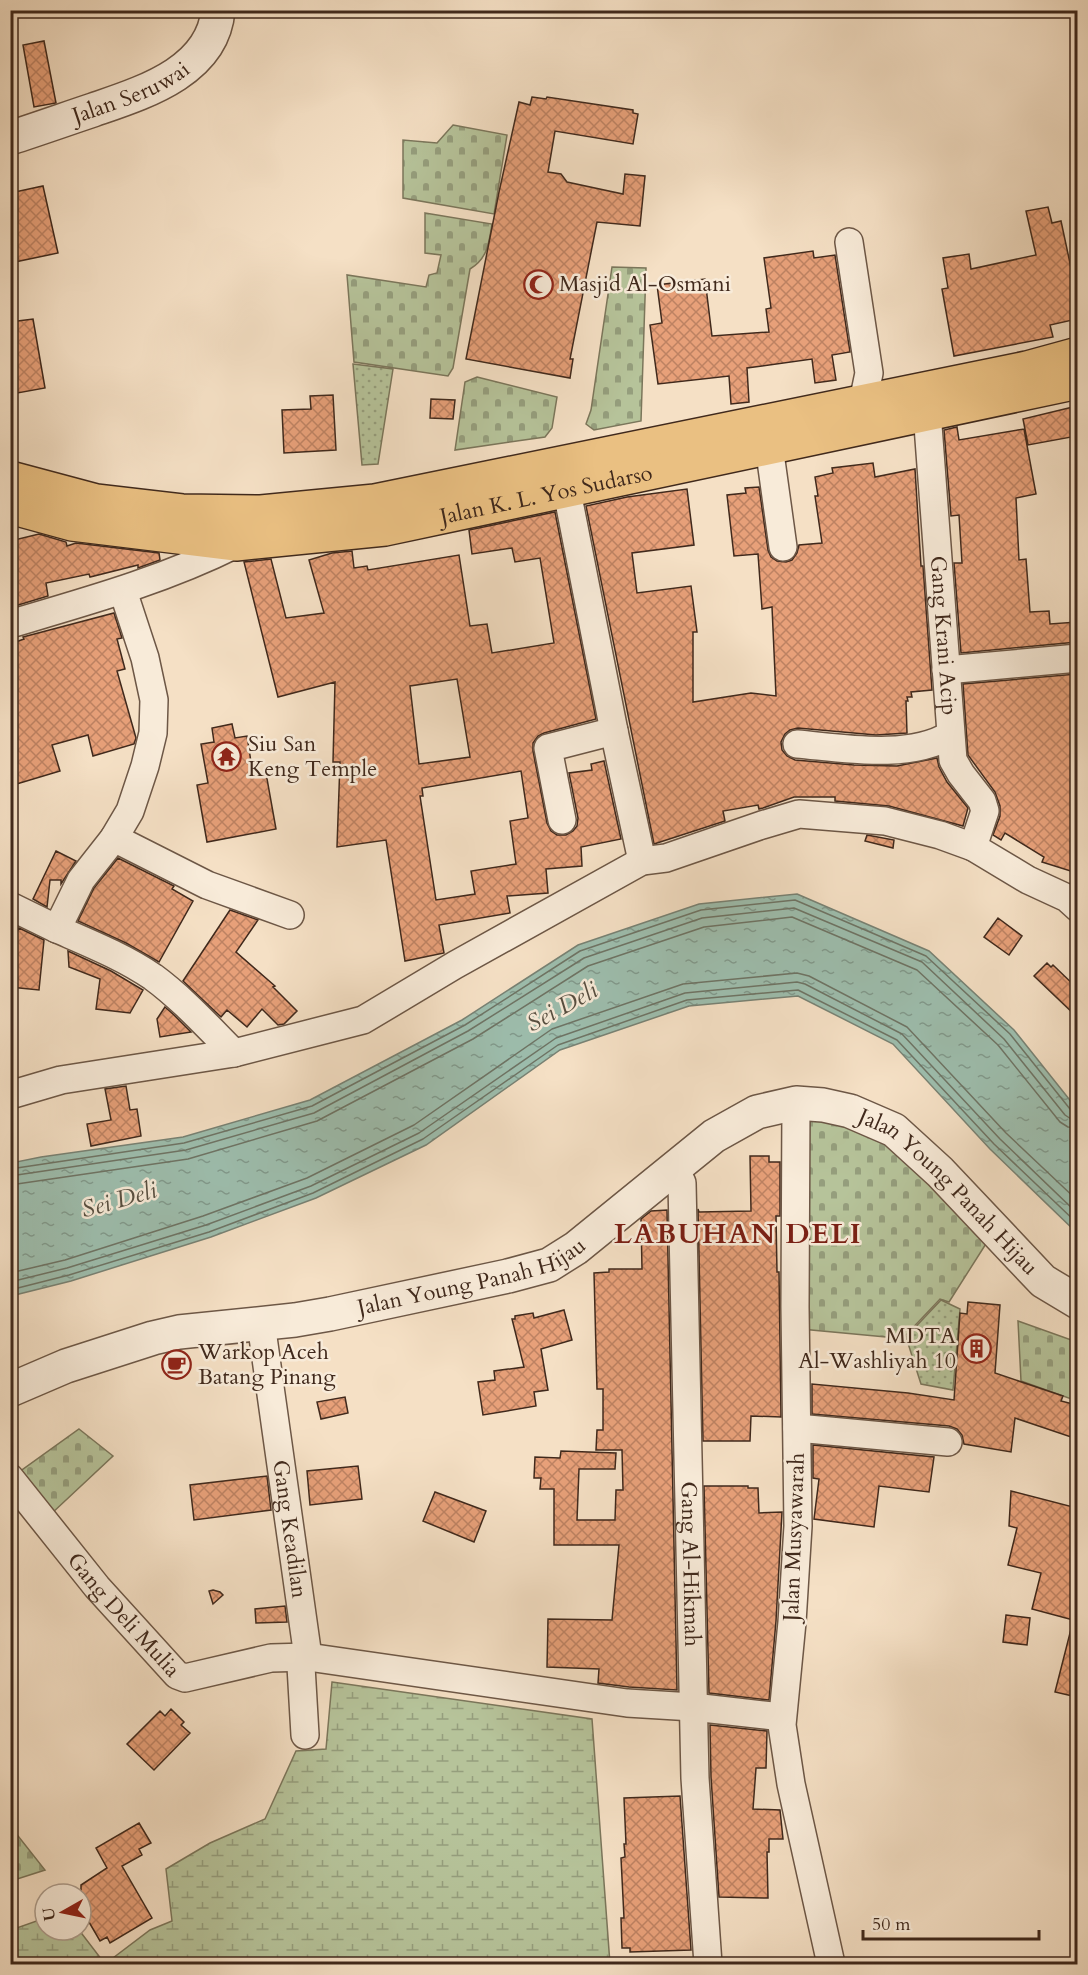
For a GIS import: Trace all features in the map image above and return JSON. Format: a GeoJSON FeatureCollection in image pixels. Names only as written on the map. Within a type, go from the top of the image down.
{"type":"FeatureCollection","features":[{"type":"Feature","properties":{"kind":"highway","name":"Jalan K. L. Yos Sudarso"},"geometry":{"type":"LineString","coordinates":[[10,507],[72,524],[237,544],[385,529],[564,476],[863,402],[1027,368],[1077,354]]}},
{"type":"Feature","properties":{"kind":"highway","name":"Jalan K. L. Yos Sudarso"},"geometry":{"type":"LineString","coordinates":[[10,478],[96,501],[182,511],[261,512],[375,501],[769,446],[1077,382]]}},
{"type":"Feature","properties":{"kind":"street","name":"Jalan Seruwai"},"geometry":{"type":"LineString","coordinates":[[10,138],[151,90],[173,76],[207,46],[218,10]]}},
{"type":"Feature","properties":{"kind":"street"},"geometry":{"type":"LineString","coordinates":[[849,242],[869,373],[863,402]]}},
{"type":"Feature","properties":{"kind":"street","name":"Gang Krani Acip"},"geometry":{"type":"LineString","coordinates":[[927,412],[953,760],[982,801],[985,811],[973,847]]}},
{"type":"Feature","properties":{"kind":"street"},"geometry":{"type":"LineString","coordinates":[[769,446],[783,547]]}},
{"type":"Feature","properties":{"kind":"street"},"geometry":{"type":"LineString","coordinates":[[564,476],[642,861]]}},
{"type":"Feature","properties":{"kind":"street"},"geometry":{"type":"LineString","coordinates":[[10,624],[123,591],[203,561],[237,544],[261,512]]}},
{"type":"Feature","properties":{"kind":"street"},"geometry":{"type":"LineString","coordinates":[[57,928],[81,880],[114,838],[130,811],[146,766],[153,733],[154,700],[145,658],[123,591]]}},
{"type":"Feature","properties":{"kind":"street"},"geometry":{"type":"LineString","coordinates":[[946,670],[1077,658]]}},
{"type":"Feature","properties":{"kind":"street"},"geometry":{"type":"LineString","coordinates":[[562,820],[548,748],[614,731]]}},
{"type":"Feature","properties":{"kind":"street"},"geometry":{"type":"LineString","coordinates":[[796,744],[845,749],[906,750],[939,742],[950,735]]}},
{"type":"Feature","properties":{"kind":"street"},"geometry":{"type":"LineString","coordinates":[[10,1095],[61,1080],[234,1053],[363,1020],[455,965],[642,861],[666,858],[799,814],[885,821],[940,835],[973,847],[1028,880],[1074,895]]}},
{"type":"Feature","properties":{"kind":"street"},"geometry":{"type":"LineString","coordinates":[[114,838],[207,885],[290,915]]}},
{"type":"Feature","properties":{"kind":"street"},"geometry":{"type":"LineString","coordinates":[[10,906],[108,952],[152,976],[185,1003],[234,1053]]}},
{"type":"Feature","properties":{"kind":"street","name":"Jalan Young Panah Hijau"},"geometry":{"type":"LineString","coordinates":[[10,1390],[66,1366],[153,1338],[179,1332],[295,1320],[508,1276],[549,1265],[576,1248],[674,1166],[714,1136],[758,1112],[796,1103],[850,1111],[894,1130],[940,1172],[1043,1281],[1077,1302]]}},
{"type":"Feature","properties":{"kind":"street","name":"Jalan Musyawarah"},"geometry":{"type":"LineString","coordinates":[[796,1103],[798,1526],[782,1717],[791,1784],[831,1965]]}},
{"type":"Feature","properties":{"kind":"street","name":"Gang Al-Hikmah"},"geometry":{"type":"LineString","coordinates":[[674,1166],[682,1183],[694,1778],[708,1965]]}},
{"type":"Feature","properties":{"kind":"street","name":"Gang Keadilan"},"geometry":{"type":"LineString","coordinates":[[261,1323],[308,1657],[301,1666],[304,1735]]}},
{"type":"Feature","properties":{"kind":"street"},"geometry":{"type":"LineString","coordinates":[[797,1428],[948,1442]]}},
{"type":"Feature","properties":{"kind":"street","name":"Gang Deli Mulia"},"geometry":{"type":"LineString","coordinates":[[10,1478],[97,1587],[177,1675],[185,1678],[271,1658],[308,1657]]}},
{"type":"Feature","properties":{"kind":"street"},"geometry":{"type":"LineString","coordinates":[[308,1657],[627,1702],[782,1717]]}},
{"type":"Feature","properties":{"kind":"green space"},"geometry":{"type":"Polygon","coordinates":[[[453,125],[507,135],[494,214],[403,198],[403,140],[437,143],[453,125]]]}},
{"type":"Feature","properties":{"kind":"green space"},"geometry":{"type":"Polygon","coordinates":[[[425,213],[492,224],[484,256],[470,269],[453,368],[448,376],[354,362],[347,275],[426,287],[429,275],[437,273],[441,255],[425,253],[425,213]]]}},
{"type":"Feature","properties":{"kind":"green space"},"geometry":{"type":"Polygon","coordinates":[[[612,267],[646,268],[641,421],[594,430],[586,424],[591,410],[612,267]]]}},
{"type":"Feature","properties":{"kind":"green space"},"geometry":{"type":"Polygon","coordinates":[[[353,364],[393,369],[378,464],[362,465],[353,364]]]}},
{"type":"Feature","properties":{"kind":"green space"},"geometry":{"type":"Polygon","coordinates":[[[477,377],[557,397],[552,428],[545,437],[455,450],[465,382],[477,377]]]}},
{"type":"Feature","properties":{"kind":"green space"},"geometry":{"type":"Polygon","coordinates":[[[803,1116],[840,1122],[893,1144],[989,1239],[949,1302],[940,1299],[905,1336],[886,1337],[801,1329],[803,1116]]]}},
{"type":"Feature","properties":{"kind":"green space"},"geometry":{"type":"Polygon","coordinates":[[[941,1300],[960,1309],[953,1390],[921,1384],[906,1337],[941,1300]]]}},
{"type":"Feature","properties":{"kind":"green space"},"geometry":{"type":"Polygon","coordinates":[[[1018,1321],[1077,1342],[1077,1401],[1021,1381],[1018,1321]]]}},
{"type":"Feature","properties":{"kind":"green space"},"geometry":{"type":"Polygon","coordinates":[[[79,1429],[113,1456],[50,1515],[15,1475],[79,1429]]]}},
{"type":"Feature","properties":{"kind":"green space"},"geometry":{"type":"Polygon","coordinates":[[[332,1682],[592,1719],[610,1964],[105,1964],[150,1930],[172,1921],[166,1869],[210,1843],[265,1819],[296,1751],[326,1749],[332,1682]]]}},
{"type":"Feature","properties":{"kind":"green space"},"geometry":{"type":"Polygon","coordinates":[[[11,1827],[45,1870],[11,1881],[11,1827]]]}},
{"type":"Feature","properties":{"kind":"green space"},"geometry":{"type":"Polygon","coordinates":[[[33,1922],[33,1942],[88,1942],[105,1964],[11,1964],[11,1930],[33,1922]]]}},
{"type":"Feature","properties":{"kind":"water","name":"Sei Deli"},"geometry":{"type":"Polygon","coordinates":[[[797,894],[929,951],[1014,1030],[1077,1109],[1077,1233],[990,1149],[893,1044],[798,996],[689,1006],[560,1050],[426,1145],[316,1198],[211,1237],[71,1281],[11,1296],[11,1163],[183,1137],[310,1100],[462,1020],[578,945],[699,904],[797,894]]]}},
{"type":"Feature","properties":{"kind":"building"},"geometry":{"type":"Polygon","coordinates":[[[44,41],[56,103],[34,107],[23,45],[44,41]]]}},
{"type":"Feature","properties":{"kind":"building"},"geometry":{"type":"Polygon","coordinates":[[[532,97],[546,99],[547,97],[633,110],[633,113],[638,114],[633,144],[555,131],[548,172],[561,174],[567,182],[623,194],[625,174],[645,176],[640,226],[597,222],[570,359],[573,359],[570,378],[466,359],[519,102],[530,105],[532,97]]]}},
{"type":"Feature","properties":{"kind":"building"},"geometry":{"type":"Polygon","coordinates":[[[43,186],[58,253],[10,263],[10,193],[43,186]]]}},
{"type":"Feature","properties":{"kind":"building"},"geometry":{"type":"Polygon","coordinates":[[[1048,207],[1052,223],[1061,221],[1077,296],[1077,319],[1050,325],[1053,337],[954,356],[942,289],[948,288],[943,258],[969,254],[971,269],[1036,255],[1026,211],[1048,207]]]}},
{"type":"Feature","properties":{"kind":"building"},"geometry":{"type":"Polygon","coordinates":[[[813,251],[814,258],[835,255],[850,352],[832,355],[836,380],[815,383],[812,359],[747,368],[749,402],[731,404],[729,376],[658,384],[650,325],[662,323],[657,285],[705,279],[712,336],[769,332],[766,309],[771,308],[764,258],[813,251]]]}},
{"type":"Feature","properties":{"kind":"building"},"geometry":{"type":"Polygon","coordinates":[[[33,319],[45,388],[12,394],[10,322],[33,319]]]}},
{"type":"Feature","properties":{"kind":"building"},"geometry":{"type":"Polygon","coordinates":[[[333,395],[336,450],[284,453],[282,410],[311,409],[310,396],[333,395]]]}},
{"type":"Feature","properties":{"kind":"building"},"geometry":{"type":"Polygon","coordinates":[[[431,399],[455,400],[453,419],[430,418],[431,399]]]}},
{"type":"Feature","properties":{"kind":"building"},"geometry":{"type":"Polygon","coordinates":[[[1077,406],[1077,436],[1028,445],[1023,419],[1077,406]]]}},
{"type":"Feature","properties":{"kind":"building"},"geometry":{"type":"Polygon","coordinates":[[[957,427],[959,440],[1024,429],[1036,494],[1016,498],[1019,560],[1026,559],[1030,612],[1049,611],[1050,624],[1077,622],[1077,642],[961,653],[954,563],[962,563],[959,515],[951,516],[944,430],[957,427]]]}},
{"type":"Feature","properties":{"kind":"building"},"geometry":{"type":"Polygon","coordinates":[[[873,463],[875,477],[915,469],[932,690],[911,692],[912,697],[907,697],[907,733],[876,735],[798,728],[785,734],[781,742],[782,750],[795,760],[854,765],[897,766],[937,758],[947,782],[968,808],[963,826],[889,806],[835,801],[835,797],[794,797],[759,809],[758,805],[723,811],[725,821],[654,844],[586,506],[627,497],[687,489],[694,545],[632,553],[637,593],[691,586],[697,632],[693,632],[693,702],[751,693],[776,696],[772,607],[762,609],[758,554],[734,556],[727,495],[746,493],[745,488],[759,487],[768,550],[771,557],[777,561],[786,562],[792,560],[799,545],[822,543],[815,496],[818,496],[815,477],[833,473],[832,468],[873,463]]]}},
{"type":"Feature","properties":{"kind":"building"},"geometry":{"type":"Polygon","coordinates":[[[555,512],[596,719],[544,733],[538,736],[533,743],[547,823],[551,831],[557,835],[566,835],[573,831],[577,826],[578,818],[569,773],[592,770],[591,764],[604,761],[621,839],[581,847],[582,866],[546,869],[548,893],[507,896],[510,913],[439,925],[444,953],[405,961],[386,840],[337,847],[340,762],[333,762],[335,682],[278,697],[244,562],[271,559],[286,618],[324,613],[309,560],[332,553],[352,551],[354,568],[367,566],[368,570],[459,555],[470,626],[487,624],[492,653],[554,643],[540,558],[515,562],[512,548],[472,554],[469,530],[555,512]],[[457,679],[410,686],[419,764],[470,757],[457,679]],[[521,771],[422,788],[423,796],[420,796],[436,900],[475,894],[471,871],[516,864],[510,821],[528,818],[521,771]]]}},
{"type":"Feature","properties":{"kind":"building"},"geometry":{"type":"Polygon","coordinates":[[[39,534],[66,542],[67,546],[76,543],[159,553],[160,560],[138,568],[138,565],[90,577],[89,574],[46,583],[48,596],[15,606],[10,605],[10,541],[39,534]]]}},
{"type":"Feature","properties":{"kind":"building"},"geometry":{"type":"Polygon","coordinates":[[[114,613],[122,638],[117,639],[125,669],[117,671],[136,738],[134,744],[93,756],[88,735],[52,745],[60,771],[10,786],[10,644],[24,639],[23,637],[114,613]]]}},
{"type":"Feature","properties":{"kind":"building"},"geometry":{"type":"Polygon","coordinates":[[[1077,674],[1077,873],[1042,862],[1044,857],[1005,833],[1001,840],[993,835],[1000,816],[1000,806],[995,792],[968,755],[963,684],[1077,674]]]}},
{"type":"Feature","properties":{"kind":"building"},"geometry":{"type":"Polygon","coordinates":[[[232,724],[235,738],[247,736],[253,775],[266,773],[276,829],[207,842],[197,785],[208,783],[201,744],[214,742],[212,728],[232,724]]]}},
{"type":"Feature","properties":{"kind":"building"},"geometry":{"type":"Polygon","coordinates":[[[867,835],[894,840],[893,848],[865,841],[867,835]]]}},
{"type":"Feature","properties":{"kind":"building"},"geometry":{"type":"Polygon","coordinates":[[[56,851],[76,861],[61,884],[61,880],[50,880],[47,907],[33,899],[56,851]]]}},
{"type":"Feature","properties":{"kind":"building"},"geometry":{"type":"Polygon","coordinates":[[[118,858],[174,886],[172,889],[193,901],[159,962],[126,943],[78,921],[94,888],[118,858]]]}},
{"type":"Feature","properties":{"kind":"building"},"geometry":{"type":"Polygon","coordinates":[[[230,910],[258,920],[236,952],[275,986],[273,987],[297,1011],[284,1024],[278,1025],[262,1009],[247,1027],[227,1010],[221,1017],[183,981],[230,910]]]}},
{"type":"Feature","properties":{"kind":"building"},"geometry":{"type":"Polygon","coordinates":[[[998,918],[1022,936],[1009,955],[984,937],[998,918]]]}},
{"type":"Feature","properties":{"kind":"building"},"geometry":{"type":"Polygon","coordinates":[[[19,928],[44,940],[39,990],[10,987],[10,944],[19,928]]]}},
{"type":"Feature","properties":{"kind":"building"},"geometry":{"type":"Polygon","coordinates":[[[68,951],[111,971],[143,990],[130,1013],[96,1009],[100,979],[69,967],[68,951]]]}},
{"type":"Feature","properties":{"kind":"building"},"geometry":{"type":"Polygon","coordinates":[[[1047,963],[1051,967],[1053,965],[1077,988],[1077,1017],[1034,976],[1047,963]]]}},
{"type":"Feature","properties":{"kind":"building"},"geometry":{"type":"Polygon","coordinates":[[[165,1007],[191,1032],[160,1037],[157,1019],[165,1007]]]}},
{"type":"Feature","properties":{"kind":"building"},"geometry":{"type":"Polygon","coordinates":[[[126,1086],[130,1110],[137,1109],[141,1136],[91,1146],[87,1124],[111,1120],[105,1089],[126,1086]]]}},
{"type":"Feature","properties":{"kind":"building"},"geometry":{"type":"Polygon","coordinates":[[[750,1156],[769,1156],[769,1162],[780,1162],[780,1216],[776,1216],[781,1417],[751,1416],[750,1441],[703,1441],[698,1209],[699,1212],[751,1211],[750,1156]]]}},
{"type":"Feature","properties":{"kind":"building"},"geometry":{"type":"Polygon","coordinates":[[[667,1210],[677,1690],[598,1683],[599,1669],[547,1667],[548,1619],[612,1620],[619,1545],[554,1545],[554,1489],[540,1489],[541,1478],[534,1478],[535,1457],[560,1458],[561,1451],[616,1453],[615,1469],[579,1469],[577,1520],[615,1520],[616,1490],[623,1490],[622,1450],[596,1450],[597,1430],[603,1430],[603,1389],[597,1389],[594,1273],[609,1272],[609,1269],[642,1269],[641,1219],[651,1211],[667,1210]]]}},
{"type":"Feature","properties":{"kind":"building"},"geometry":{"type":"Polygon","coordinates":[[[968,1302],[1000,1305],[995,1373],[1063,1396],[1061,1401],[1077,1405],[1077,1439],[1015,1418],[1011,1452],[964,1444],[962,1435],[957,1429],[949,1426],[812,1414],[812,1384],[908,1393],[954,1400],[960,1313],[967,1314],[968,1302]]]}},
{"type":"Feature","properties":{"kind":"building"},"geometry":{"type":"Polygon","coordinates":[[[564,1310],[572,1340],[541,1349],[548,1390],[534,1392],[536,1406],[483,1415],[478,1382],[495,1380],[494,1371],[524,1367],[512,1319],[515,1319],[515,1316],[533,1313],[534,1318],[564,1310]]]}},
{"type":"Feature","properties":{"kind":"building"},"geometry":{"type":"Polygon","coordinates":[[[345,1397],[348,1413],[321,1419],[317,1402],[345,1397]]]}},
{"type":"Feature","properties":{"kind":"building"},"geometry":{"type":"Polygon","coordinates":[[[813,1445],[934,1457],[929,1492],[879,1486],[874,1527],[814,1519],[819,1479],[813,1478],[813,1445]]]}},
{"type":"Feature","properties":{"kind":"building"},"geometry":{"type":"Polygon","coordinates":[[[358,1466],[362,1499],[310,1505],[307,1471],[358,1466]]]}},
{"type":"Feature","properties":{"kind":"building"},"geometry":{"type":"Polygon","coordinates":[[[267,1476],[271,1510],[194,1520],[190,1485],[267,1476]]]}},
{"type":"Feature","properties":{"kind":"building"},"geometry":{"type":"Polygon","coordinates":[[[704,1486],[758,1488],[759,1513],[782,1512],[769,1700],[709,1693],[704,1486]]]}},
{"type":"Feature","properties":{"kind":"building"},"geometry":{"type":"Polygon","coordinates":[[[1011,1491],[1077,1508],[1077,1621],[1032,1609],[1041,1573],[1008,1565],[1017,1528],[1009,1526],[1011,1491]]]}},
{"type":"Feature","properties":{"kind":"building"},"geometry":{"type":"Polygon","coordinates":[[[435,1492],[486,1511],[474,1542],[423,1521],[435,1492]]]}},
{"type":"Feature","properties":{"kind":"building"},"geometry":{"type":"Polygon","coordinates":[[[213,1590],[223,1595],[213,1604],[209,1591],[213,1590]]]}},
{"type":"Feature","properties":{"kind":"building"},"geometry":{"type":"Polygon","coordinates":[[[285,1606],[287,1622],[256,1623],[255,1609],[285,1606]]]}},
{"type":"Feature","properties":{"kind":"building"},"geometry":{"type":"Polygon","coordinates":[[[1006,1615],[1030,1618],[1027,1645],[1003,1642],[1006,1615]]]}},
{"type":"Feature","properties":{"kind":"building"},"geometry":{"type":"Polygon","coordinates":[[[1071,1629],[1077,1630],[1077,1697],[1055,1692],[1071,1629]]]}},
{"type":"Feature","properties":{"kind":"building"},"geometry":{"type":"Polygon","coordinates":[[[171,1709],[184,1722],[181,1725],[190,1733],[154,1770],[127,1744],[160,1711],[165,1716],[171,1709]]]}},
{"type":"Feature","properties":{"kind":"building"},"geometry":{"type":"Polygon","coordinates":[[[710,1725],[767,1731],[766,1768],[756,1768],[753,1809],[780,1810],[783,1839],[769,1839],[768,1898],[719,1897],[710,1725]]]}},
{"type":"Feature","properties":{"kind":"building"},"geometry":{"type":"Polygon","coordinates":[[[680,1796],[691,1950],[630,1952],[630,1948],[622,1948],[621,1918],[624,1918],[621,1858],[625,1857],[624,1844],[626,1844],[624,1798],[680,1796]]]}},
{"type":"Feature","properties":{"kind":"building"},"geometry":{"type":"Polygon","coordinates":[[[139,1823],[151,1843],[139,1849],[142,1855],[122,1866],[152,1918],[110,1943],[107,1937],[100,1941],[93,1929],[93,1882],[86,1882],[107,1868],[96,1848],[139,1823]]]}},
{"type":"Feature","properties":{"kind":"place","name":"Masjid Al-Osmani"},"geometry":{"type":"Point","coordinates":[538,284]}},
{"type":"Feature","properties":{"kind":"place","name":"Siu San Keng Temple"},"geometry":{"type":"Point","coordinates":[227,757]}},
{"type":"Feature","properties":{"kind":"place","name":"MDTA Al-Washliyah 10"},"geometry":{"type":"Point","coordinates":[977,1349]}},
{"type":"Feature","properties":{"kind":"place","name":"Warkop Aceh Batang Pinang"},"geometry":{"type":"Point","coordinates":[177,1365]}},
{"type":"Feature","properties":{"kind":"district","name":"LABUHAN DELI"},"geometry":{"type":"Point","coordinates":[738,1234]}}]}
